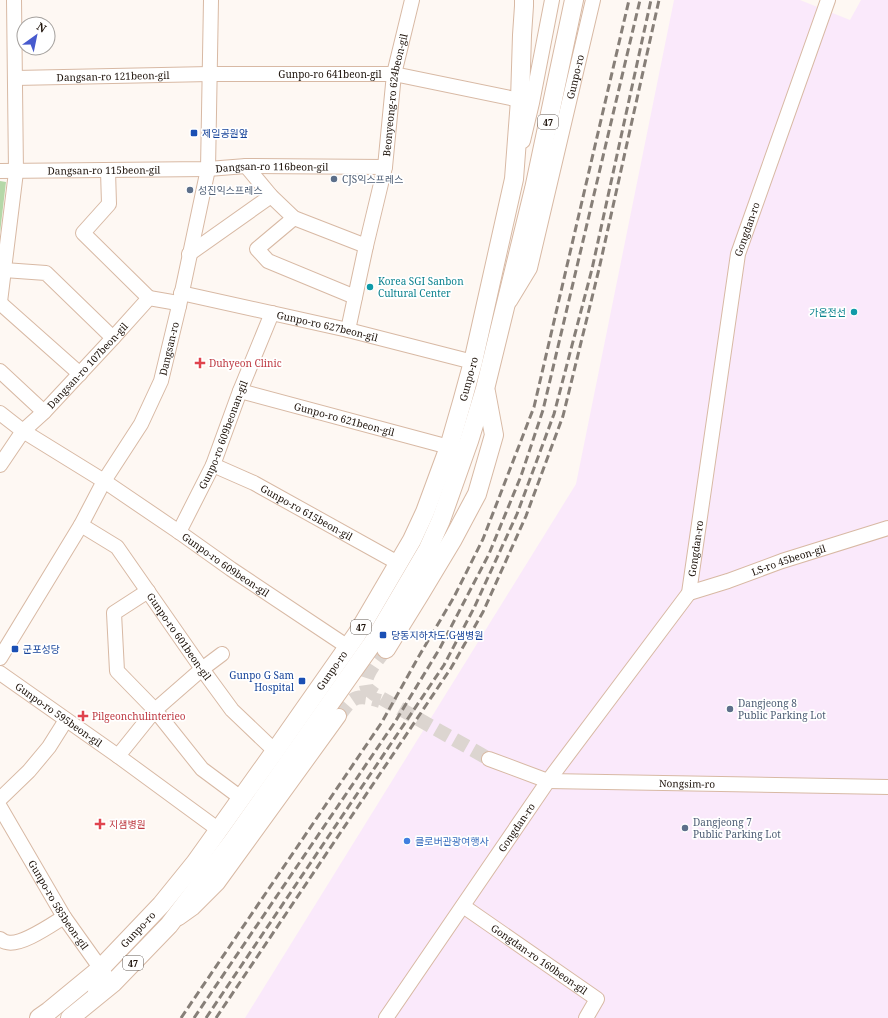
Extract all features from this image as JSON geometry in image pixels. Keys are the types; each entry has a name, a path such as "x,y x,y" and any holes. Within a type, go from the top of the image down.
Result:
{"main road":[{"name":"Gunpo-ro","path":"39,1018 100,969 161,905 195,864 348,648 412,540 425,512 449,447 462,402 473,362 514,179 520,100 524,0"},
{"name":"Gunpo-ro","path":"70,1018 124,972 169,925 233,841 372,644 428,549 441,520 469,441 485,389 534,189 574,0"},
{"path":"386,649 453,540 477,494 494,435 485,389"}],"street":[{"path":"14,0 16,172 0,302 80,374"},
{"name":"Dangsan-ro","path":"0,658 81,525 104,481 142,424 161,381 208,169 211,0"},
{"name":"Beonyeong-ro 624beon-gil","path":"348,330 354,297 385,167 394,74 412,0"},
{"name":"Gunpo-ro","path":"514,179 532,103 552,0"},
{"name":"Gunpo-ro","path":"504,312 530,268 593,0"},
{"name":"Gongdan-ro","path":"386,1018 548,781 689,593 738,254 828,0"},
{"name":"Dangsan-ro 121beon-gil","path":"15,78 210,74"},
{"name":"Gunpo-ro 641beon-gil","path":"210,74 394,74 520,100"},
{"path":"246,166 271,196 294,218 366,246"},
{"name":"Dangsan-ro 116beon-gil","path":"208,169 246,166 385,167"},
{"name":"Dangsan-ro 115beon-gil","path":"0,171 208,169"},
{"path":"108,171 109,204 83,233 149,298 172,302 180,299"},
{"path":"189,254 271,196"},
{"path":"294,218 257,249 268,261 354,297"},
{"path":"4,270 46,273 113,338"},
{"name":"Dangsan-ro 107beon-gil","path":"0,465 23,430 44,412 149,298"},
{"name":"Gunpo-ro 627beon-gil","path":"180,299 272,313 348,330 473,362"},
{"name":"Gunpo-ro 609beonan-gil","path":"179,532 213,465 240,391 272,313"},
{"path":"0,371 44,412"},
{"name":"Gunpo-ro 621beon-gil","path":"240,391 449,447"},
{"name":"Gunpo-ro 609beon-gil","path":"0,413 23,430 104,481 348,648"},
{"name":"Gunpo-ro 615beon-gil","path":"213,465 254,483 398,563"},
{"name":"Gunpo-ro 601beon-gil","path":"81,525 117,547 232,710 276,751"},
{"name":"LS-ro 45beon-gil","path":"689,593 728,581 782,561 888,528"},
{"path":"148,590 114,613 117,671 155,710 202,769 241,798"},
{"path":"118,756 155,710 202,668 222,654"},
{"name":"Gunpo-ro 595beon-gil","path":"0,674 118,756 219,830"},
{"path":"169,925 192,908 218,883 339,716"},
{"path":"0,799 29,771 50,747 66,720"},
{"name":"Nongsim-ro","path":"489,759 548,781 888,787"},
{"name":"Gunpo-ro 585beon-gil","path":"0,807 64,917 107,978 95,991 93,999"},
{"name":"Gongdan-ro 160beon-gil","path":"463,906 597,999 586,1018"},
{"path":"0,939 6,942 14,942 28,938 64,917"}],"shaded area":[{"path":"674,0 800,0 850,20 861,0 888,0 888,1018 245,1018 576,484"}],"green space":[{"path":"0,181 6,182 0,233"}],"tunnel":[{"path":"386,649 369,673 366,684 368,689 374,694 489,759"},
{"path":"339,716 348,704 356,698 360,697 380,701"}],"railway":[{"path":"181,1018 382,722 454,597 483,539 534,407 629,0"},
{"path":"194,1018 395,722 440,648 489,554 521,476 543,410 640,0"},
{"path":"206,1018 444,665 474,608 517,514 554,414 592,269 651,0"},
{"path":"216,1018 451,668 483,612 526,516 563,416 599,269 659,0"}],"place":[{"name":"제일공원앞","path":"194,133"},
{"name":"CJS익스프레스","path":"334,179"},
{"name":"성진익스프레스","path":"190,190"},
{"name":"Korea SGI Sanbon Cultural Center","path":"370,287"},
{"name":"가온전선","path":"854,312"},
{"name":"Duhyeon Clinic","path":"200,363"},
{"name":"당동지하차도.G샘병원","path":"383,635"},
{"name":"군포성당","path":"15,649"},
{"name":"Gunpo G Sam Hospital","path":"302,681"},
{"name":"Dangjeong 8 Public Parking Lot","path":"730,709"},
{"name":"Pilgeonchulinterieo","path":"83,716"},
{"name":"지샘병원","path":"100,824"},
{"name":"Dangjeong 7 Public Parking Lot","path":"685,828"},
{"name":"클로버관광여행사","path":"407,841"}]}
